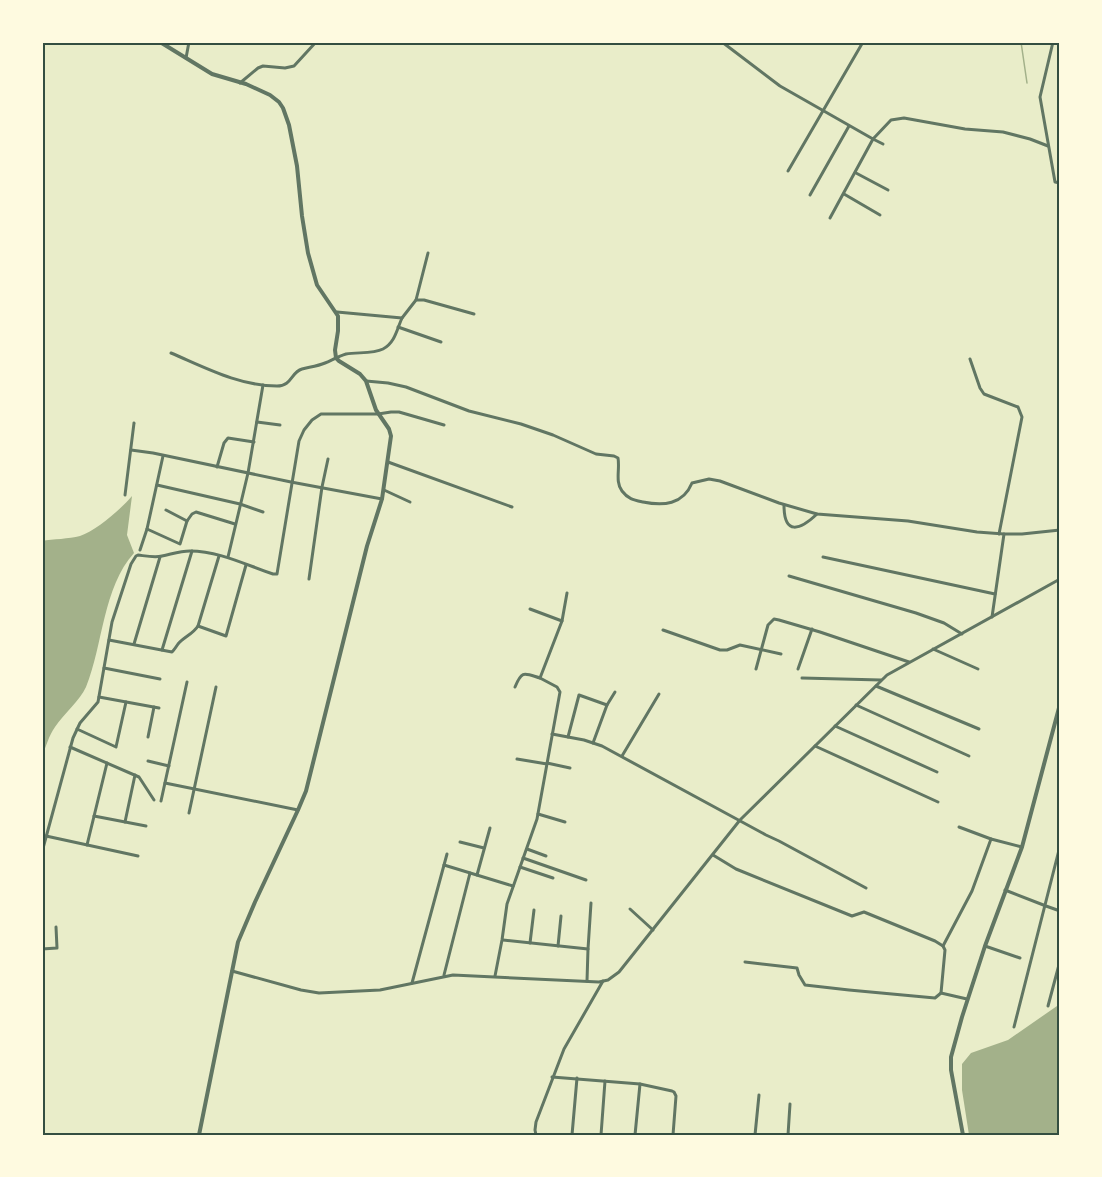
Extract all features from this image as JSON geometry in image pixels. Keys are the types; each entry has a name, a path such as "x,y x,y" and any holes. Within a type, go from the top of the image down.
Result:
{"street":[{"path":"160,42 212,74 270,95 283,108 297,166 308,253 317,285 337,312 339,325 336,358 360,374 366,381 378,414 391,433 382,499 306,790 238,942 199,1135"},
{"path":"186,58 189,42"},
{"path":"240,83 251,72 263,66 285,68 294,66 316,42"},
{"path":"722,42 780,86 883,144"},
{"path":"788,171 863,42"},
{"path":"1053,42 1040,97 1055,182 1060,183"},
{"path":"830,218 873,140 891,120 904,118 965,129 1003,132 1048,146"},
{"path":"810,195 849,126"},
{"path":"856,173 888,190"},
{"path":"844,194 880,215"},
{"path":"171,353 214,372 248,383 283,385 289,382 299,369 323,364 354,353 382,350 390,345 402,318 416,300 428,253"},
{"path":"416,300 424,300 474,314"},
{"path":"337,312 402,318"},
{"path":"398,327 441,342"},
{"path":"970,359 984,394 1018,407 1022,417 999,534"},
{"path":"366,381 406,387 470,411 553,435 596,454 614,456 618,459 620,489 630,499 665,505 683,496 692,483 709,479 817,514 908,521 999,534 1060,530"},
{"path":"228,557 248,473 263,385"},
{"path":"42,852 70,747 77,729 95,706 99,697 113,616 135,556 160,557 176,552 192,551 228,557 277,574 299,441 312,420 321,414 399,412 444,424"},
{"path":"125,495 134,423"},
{"path":"257,423 280,425"},
{"path":"217,466 224,443 228,438 254,442"},
{"path":"131,450 382,499"},
{"path":"140,550 147,529 163,456"},
{"path":"309,579 328,459"},
{"path":"388,462 512,507"},
{"path":"156,485 240,504 263,512"},
{"path":"384,490 410,501"},
{"path":"784,505 785,520 791,527 797,528 817,514"},
{"path":"166,510 187,521"},
{"path":"147,529 180,544 187,521 196,512 235,524"},
{"path":"992,617 1005,534"},
{"path":"162,651 192,551"},
{"path":"109,640 174,652 179,643 193,633 198,626 219,556"},
{"path":"133,645 160,557"},
{"path":"823,557 994,594"},
{"path":"198,626 226,636 246,565"},
{"path":"789,576 926,616 962,634"},
{"path":"232,971 319,993 380,990 444,975 608,980 619,972 741,820 887,675 1060,579"},
{"path":"540,678 562,621 567,593"},
{"path":"530,609 562,621"},
{"path":"756,669 768,625 774,619 812,629 910,662"},
{"path":"798,669 812,629"},
{"path":"663,630 720,651 740,645 781,654"},
{"path":"933,649 978,669"},
{"path":"104,668 160,679"},
{"path":"495,976 506,909 538,814 560,692 557,687 526,673 519,677 515,687"},
{"path":"802,678 882,680"},
{"path":"161,801 187,681"},
{"path":"876,686 979,729"},
{"path":"189,813 216,687"},
{"path":"593,742 607,705 615,692"},
{"path":"622,756 659,694"},
{"path":"568,737 579,695 607,705"},
{"path":"99,697 159,708"},
{"path":"77,729 116,747 126,702"},
{"path":"963,1135 952,1081 951,1062 955,1040 985,946 1022,847 1060,704"},
{"path":"856,705 969,756"},
{"path":"148,737 154,707"},
{"path":"835,726 938,772"},
{"path":"552,734 593,742 622,756 866,888"},
{"path":"815,746 938,802"},
{"path":"70,747 139,777 154,800"},
{"path":"517,759 570,768"},
{"path":"148,761 169,766"},
{"path":"87,845 106,763"},
{"path":"125,822 135,775"},
{"path":"165,783 298,810"},
{"path":"538,814 565,822"},
{"path":"94,816 146,826"},
{"path":"959,827 1022,847"},
{"path":"477,875 490,828"},
{"path":"46,836 138,856"},
{"path":"943,946 972,891 991,839"},
{"path":"460,842 484,849"},
{"path":"1014,1028 1060,846"},
{"path":"527,849 546,856"},
{"path":"412,983 447,855"},
{"path":"713,855 736,869 852,916 864,912 935,941 945,950 941,993 935,998 805,985 797,968 745,962"},
{"path":"523,858 585,880"},
{"path":"444,865 513,886"},
{"path":"520,867 553,878"},
{"path":"444,975 470,873"},
{"path":"1005,890 1060,910"},
{"path":"587,981 591,903"},
{"path":"630,909 653,930"},
{"path":"530,943 534,910"},
{"path":"558,946 561,916"},
{"path":"42,949 57,948 56,927"},
{"path":"502,940 588,949"},
{"path":"985,946 1020,958"},
{"path":"1048,1006 1060,961"},
{"path":"536,1135 536,1122 564,1049 603,981"},
{"path":"941,993 967,999"},
{"path":"552,1077 640,1084 674,1092 676,1104 673,1135"},
{"path":"572,1135 577,1078"},
{"path":"601,1135 605,1081"},
{"path":"635,1135 640,1084"},
{"path":"755,1135 759,1095"},
{"path":"788,1135 790,1104"}],"shaded area":[{"path":"132,496 127,535 134,553 116,582 86,687 53,730 42,756 42,541 76,537 87,533 108,519"},
{"path":"1060,1005 1060,1135 969,1135 962,1090 962,1064 971,1053 1008,1040"}],"waterway":[{"path":"1021,42 1027,83"}]}
